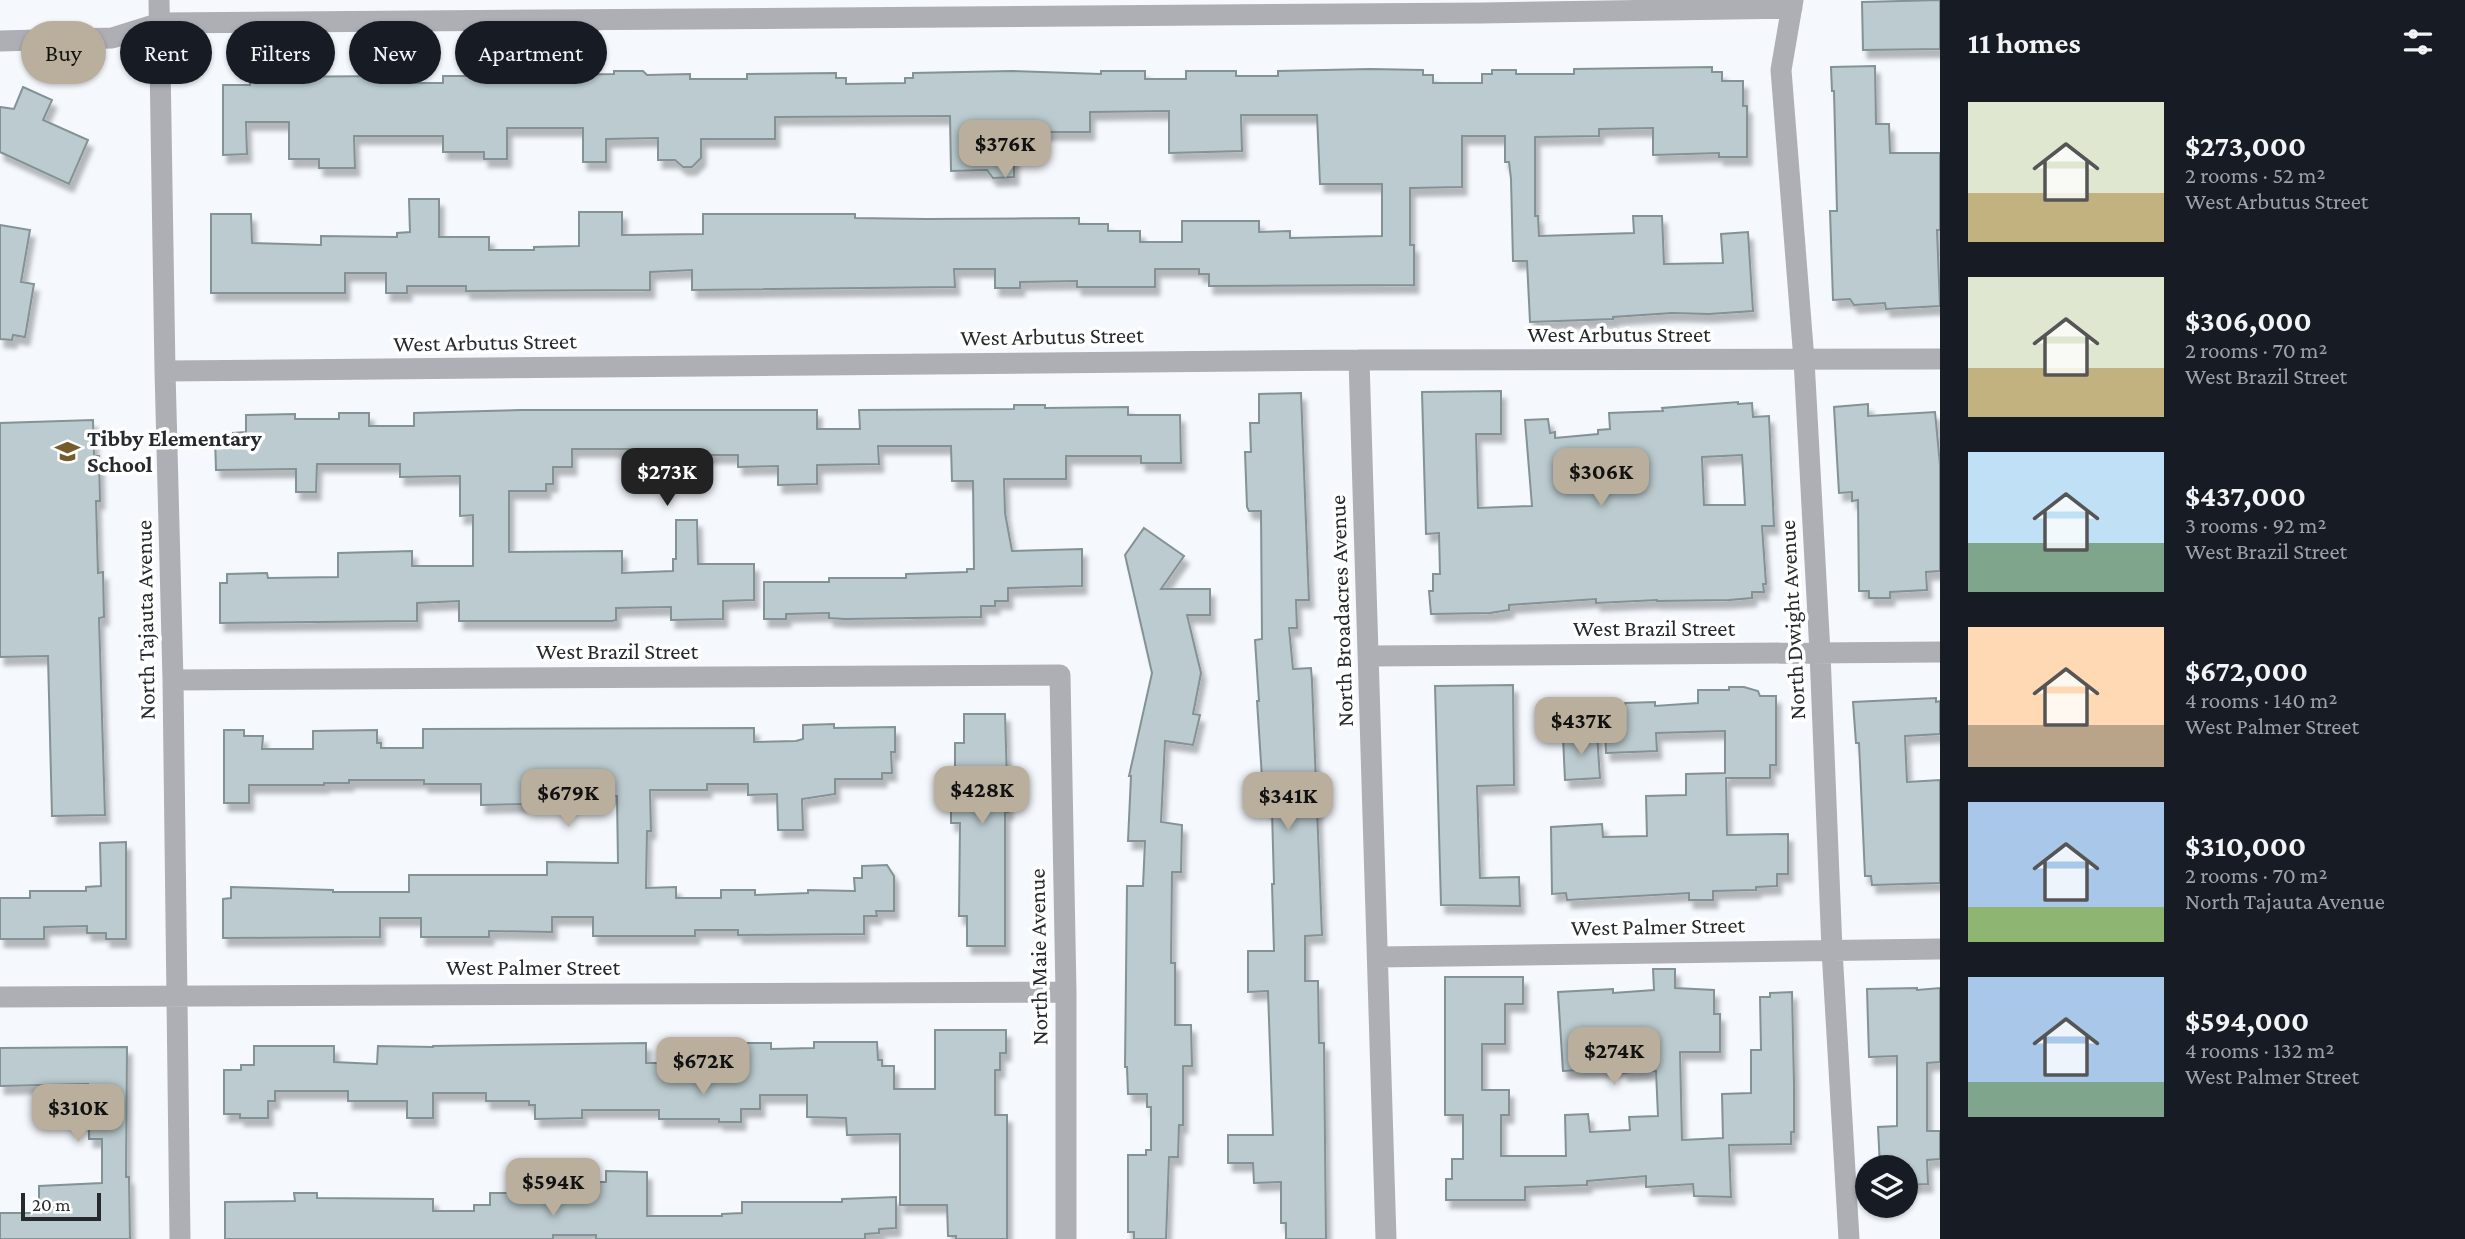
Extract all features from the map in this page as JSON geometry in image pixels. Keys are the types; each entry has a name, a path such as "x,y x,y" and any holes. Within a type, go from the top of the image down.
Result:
{"street":[{"name":"North Tajauta Avenue","path":"159,0 160,21"},
{"path":"212,21 532,10 1793,4"},
{"name":"North Dwight Avenue","path":"1793,4 1782,70 1804,360 1832,950 1849,1239"},
{"path":"0,41 111,38 120,35"},
{"name":"North Tajauta Avenue","path":"161,84 173,680 180,1239"},
{"name":"West Arbutus Street","path":"165,371 1359,360 1940,359"},
{"name":"North Broadacres Avenue","path":"1359,360 1386,1239"},
{"name":"West Brazil Street","path":"1368,656 1940,652"},
{"name":"West Brazil Street","path":"173,680 1060,675"},
{"name":"North Maie Avenue","path":"1060,675 1066,992 1066,1239"},
{"name":"West Palmer Street","path":"1378,957 1940,949"},
{"name":"West Palmer Street","path":"0,997 178,994 1066,992"}],"building":[{"path":"1940,0 1940,49 1863,50 1862,2"},
{"path":"1875,66 1876,124 1889,124 1890,153 1940,153 1940,230 1937,230 1940,306 1886,309 1885,303 1854,305 1850,299 1833,300 1830,211 1837,211 1831,67"},
{"path":"1712,67 1712,72 1722,72 1722,81 1743,81 1743,106 1747,106 1747,157 1719,157 1719,153 1653,155 1653,128 1599,129 1599,136 1535,137 1535,216 1538,216 1539,236 1634,233 1633,216 1662,216 1664,264 1723,263 1721,234 1748,232 1753,311 1530,322 1527,261 1513,261 1511,179 1509,162 1505,162 1505,136 1462,136 1462,187 1410,188 1410,245 1414,245 1414,285 1209,286 1209,274 1199,274 1199,269 1155,269 1155,287 1077,287 1077,281 1020,282 1020,288 995,288 995,269 954,269 955,287 692,290 692,270 650,272 650,290 466,291 466,286 407,286 407,293 386,293 386,273 345,273 345,293 211,293 211,214 251,214 252,243 321,245 321,236 397,237 397,233 410,232 409,199 439,199 439,237 489,237 489,250 579,246 579,212 622,212 622,235 703,234 703,214 855,214 855,218 1079,218 1079,224 1108,224 1108,231 1140,231 1140,242 1182,242 1182,221 1259,221 1259,232 1290,231 1290,238 1382,236 1382,184 1320,184 1317,115 1241,115 1242,151 1169,153 1169,111 1090,112 1090,132 1014,132 1014,177 993,178 987,170 951,171 950,116 775,117 775,139 701,139 701,158 692,167 683,167 675,160 658,160 658,138 606,139 606,162 583,162 583,128 507,128 507,159 484,159 484,152 443,152 443,136 354,136 355,168 319,168 319,159 289,159 289,122 246,122 247,154 223,155 223,85 335,84 335,76 349,76 349,84 441,84 443,76 455,76 455,84 607,84 607,74 614,74 614,71 643,71 647,75 690,74 690,79 747,79 747,74 836,73 836,78 846,78 846,84 905,83 905,78 913,78 913,73 1012,71 1101,74 1101,71 1145,71 1145,79 1186,79 1186,71 1236,71 1236,76 1278,76 1278,71 1370,69 1423,70 1423,75 1433,75 1433,83 1482,83 1482,74 1492,74 1492,70 1516,70 1516,74 1574,74 1574,69"},
{"path":"23,87 52,100 43,120 88,140 69,184 0,152 0,107 14,109"},
{"path":"0,225 30,230 21,282 34,284 25,337 13,335 12,340 0,339"},
{"path":"1501,391 1501,434 1476,434 1478,508 1532,506 1525,420 1548,419 1550,433 1555,432 1555,438 1598,434 1598,430 1610,429 1609,413 1752,403 1753,417 1769,416 1774,526 1762,526 1766,584 1763,584 1764,592 1752,592 1752,598 1729,600 1596,603 1596,599 1509,605 1509,610 1490,613 1431,614 1429,591 1433,591 1433,574 1440,574 1439,533 1426,534 1422,392","holes":["1742,455 1745,505 1704,505 1702,457"]},
{"path":"1301,393 1309,600 1296,600 1297,628 1289,628 1293,669 1311,668 1312,681 1322,935 1305,936 1305,981 1318,981 1319,1043 1324,1043 1326,1239 1286,1239 1286,1223 1281,1223 1281,1182 1254,1183 1253,1163 1228,1163 1228,1135 1273,1135 1268,991 1248,992 1248,951 1274,951 1274,884 1272,811 1267,811 1266,793 1263,793 1257,701 1255,640 1262,639 1261,511 1249,511 1247,507 1245,452 1251,452 1250,423 1259,423 1259,394"},
{"path":"1868,404 1868,416 1935,412 1940,465 1940,571 1926,572 1927,590 1890,592 1890,598 1869,598 1869,591 1859,591 1858,500 1852,501 1852,492 1839,493 1834,407"},
{"path":"1014,405 1045,405 1045,408 1128,407 1128,415 1180,415 1181,463 1141,463 1141,456 1066,456 1066,479 1004,479 1005,513 1012,551 1082,549 1082,586 1008,588 1008,601 995,601 995,606 981,606 981,617 845,619 829,618 829,613 786,614 786,619 764,619 764,582 829,582 829,578 906,578 906,574 967,572 967,569 974,569 973,481 952,481 951,446 878,446 879,464 817,465 817,484 778,485 778,466 738,467 738,455 673,455 673,451 644,449 572,449 572,467 553,467 553,484 546,484 546,491 509,491 509,552 622,551 622,573 673,571 673,559 676,559 676,520 697,520 698,564 754,564 754,600 723,601 723,619 671,620 671,607 616,608 616,620 612,621 459,621 459,601 417,603 417,621 220,623 220,583 227,583 227,574 267,573 268,578 338,577 338,553 412,551 412,566 473,566 473,515 460,516 460,476 400,477 400,464 317,464 316,492 296,492 296,469 216,470 215,438 233,437 233,433 246,432 246,415 295,414 295,419 339,419 339,413 369,413 369,426 414,426 414,413 521,410 817,410 817,429 860,429 859,410 1014,409"},
{"path":"93,420 94,456 99,456 100,501 96,501 98,573 103,572 104,617 99,618 105,815 52,816 48,656 0,657 0,423"},
{"path":"1144,528 1184,556 1161,589 1210,589 1210,615 1187,615 1201,673 1193,714 1200,715 1193,745 1165,741 1161,822 1182,825 1181,872 1172,872 1171,963 1175,963 1175,1025 1191,1025 1192,1066 1183,1066 1183,1125 1179,1125 1178,1157 1169,1157 1166,1239 1134,1239 1134,1232 1128,1232 1128,1155 1146,1155 1146,1150 1151,1150 1151,1107 1147,1107 1147,1094 1128,1094 1125,1067 1127,886 1143,886 1145,841 1128,841 1129,776 1152,673 1125,555"},
{"path":"1513,685 1514,785 1477,786 1480,878 1519,877 1520,906 1441,905 1435,686"},
{"path":"1729,687 1758,691 1760,696 1776,696 1776,765 1770,765 1770,778 1726,778 1727,835 1788,834 1788,874 1777,874 1777,886 1756,887 1756,890 1713,891 1713,900 1689,900 1689,893 1567,900 1566,893 1552,894 1551,827 1602,824 1603,837 1647,836 1646,796 1686,795 1686,774 1725,773 1725,731 1656,733 1657,751 1606,753 1604,710 1625,708 1625,703 1655,702 1655,706 1698,703 1698,690 1729,690"},
{"path":"1936,698 1936,702 1940,701 1940,734 1905,736 1907,782 1940,780 1940,883 1872,885 1871,876 1865,876 1859,743 1856,743 1853,702"},
{"path":"964,714 1005,714 1008,812 1005,812 1005,946 967,946 967,916 959,916 960,823 951,823 951,774 955,774 955,743 964,743"},
{"path":"834,724 834,728 895,727 895,752 891,752 892,773 882,773 882,779 835,779 835,794 802,799 803,830 778,830 777,794 748,795 748,784 707,784 707,790 650,790 651,831 647,831 646,888 676,887 676,898 721,898 721,890 755,890 755,895 808,893 808,890 855,891 854,878 862,878 862,866 887,865 894,876 894,911 876,911 877,916 864,916 864,934 738,935 738,930 695,930 695,936 593,936 593,917 552,917 552,932 489,931 489,937 421,937 421,918 380,918 380,937 223,938 223,899 231,898 231,887 333,892 409,892 409,875 547,875 547,862 618,863 617,796 596,796 596,784 523,784 524,804 481,805 481,784 424,784 424,780 349,780 349,783 324,785 249,785 249,803 224,803 224,730 244,730 244,736 263,736 262,749 313,749 313,731 377,730 377,743 381,743 381,748 423,748 423,729 754,728 754,742 796,741 803,739 803,725"},
{"path":"1597,734 1600,778 1565,780 1563,737"},
{"path":"126,842 126,939 106,939 106,933 87,933 87,926 44,927 44,939 0,939 0,898 30,898 30,891 86,891 86,887 101,886 100,843"},
{"path":"1653,969 1675,969 1675,988 1714,990 1714,1014 1720,1014 1720,1052 1680,1052 1682,1140 1723,1138 1722,1094 1751,1093 1751,1050 1761,1050 1760,997 1770,997 1770,993 1792,992 1794,1132 1791,1132 1791,1144 1729,1145 1731,1197 1694,1196 1693,1184 1646,1187 1646,1176 1587,1181 1587,1185 1525,1187 1525,1200 1446,1200 1446,1179 1452,1179 1452,1159 1463,1159 1463,1115 1445,1115 1445,977 1523,977 1523,1004 1505,1004 1505,1044 1482,1044 1482,1090 1509,1090 1509,1115 1501,1115 1501,1156 1566,1156 1565,1115 1588,1114 1590,1132 1630,1130 1629,1117 1658,1116 1656,1071 1623,1073 1623,1068 1563,1071 1558,992 1613,989 1613,993 1654,990"},
{"path":"1940,988 1940,1062 1927,1063 1927,1131 1940,1131 1940,1159 1927,1160 1928,1184 1918,1184 1918,1155 1879,1155 1878,1127 1897,1126 1897,1056 1869,1057 1867,989"},
{"path":"935,1030 1006,1030 1006,1053 1000,1053 1000,1070 995,1070 995,1115 1007,1115 1007,1239 956,1239 956,1236 948,1236 947,1205 900,1205 900,1134 847,1135 846,1118 807,1117 807,1095 760,1095 760,1109 741,1109 741,1122 719,1122 719,1119 659,1119 659,1110 582,1110 582,1118 535,1119 535,1105 529,1105 529,1101 486,1101 486,1093 433,1093 433,1118 407,1118 407,1101 348,1101 348,1091 275,1091 275,1101 268,1101 268,1118 240,1118 240,1114 224,1114 224,1070 241,1070 241,1065 254,1065 254,1046 334,1046 334,1062 377,1064 378,1046 646,1043 646,1063 690,1063 690,1043 771,1043 771,1049 814,1048 814,1042 877,1042 878,1060 882,1060 882,1066 894,1066 894,1089 935,1089"},
{"path":"127,1047 126,1177 129,1177 130,1239 0,1239 0,1213 33,1213 33,1209 39,1209 39,1186 102,1183 102,1139 89,1139 88,1084 0,1086 0,1048"},
{"path":"606,1171 647,1172 647,1216 722,1216 742,1213 742,1202 842,1202 842,1199 896,1197 896,1228 879,1229 879,1233 865,1234 865,1239 596,1239 596,1235 553,1235 553,1239 225,1239 225,1202 295,1201 294,1193 317,1193 317,1198 433,1199 433,1211 474,1211 474,1205 490,1205 490,1193 521,1193 521,1200 568,1199 567,1182 606,1182"}],"place":[{"name":"Tibby Elementary School","path":"67,451"}]}
